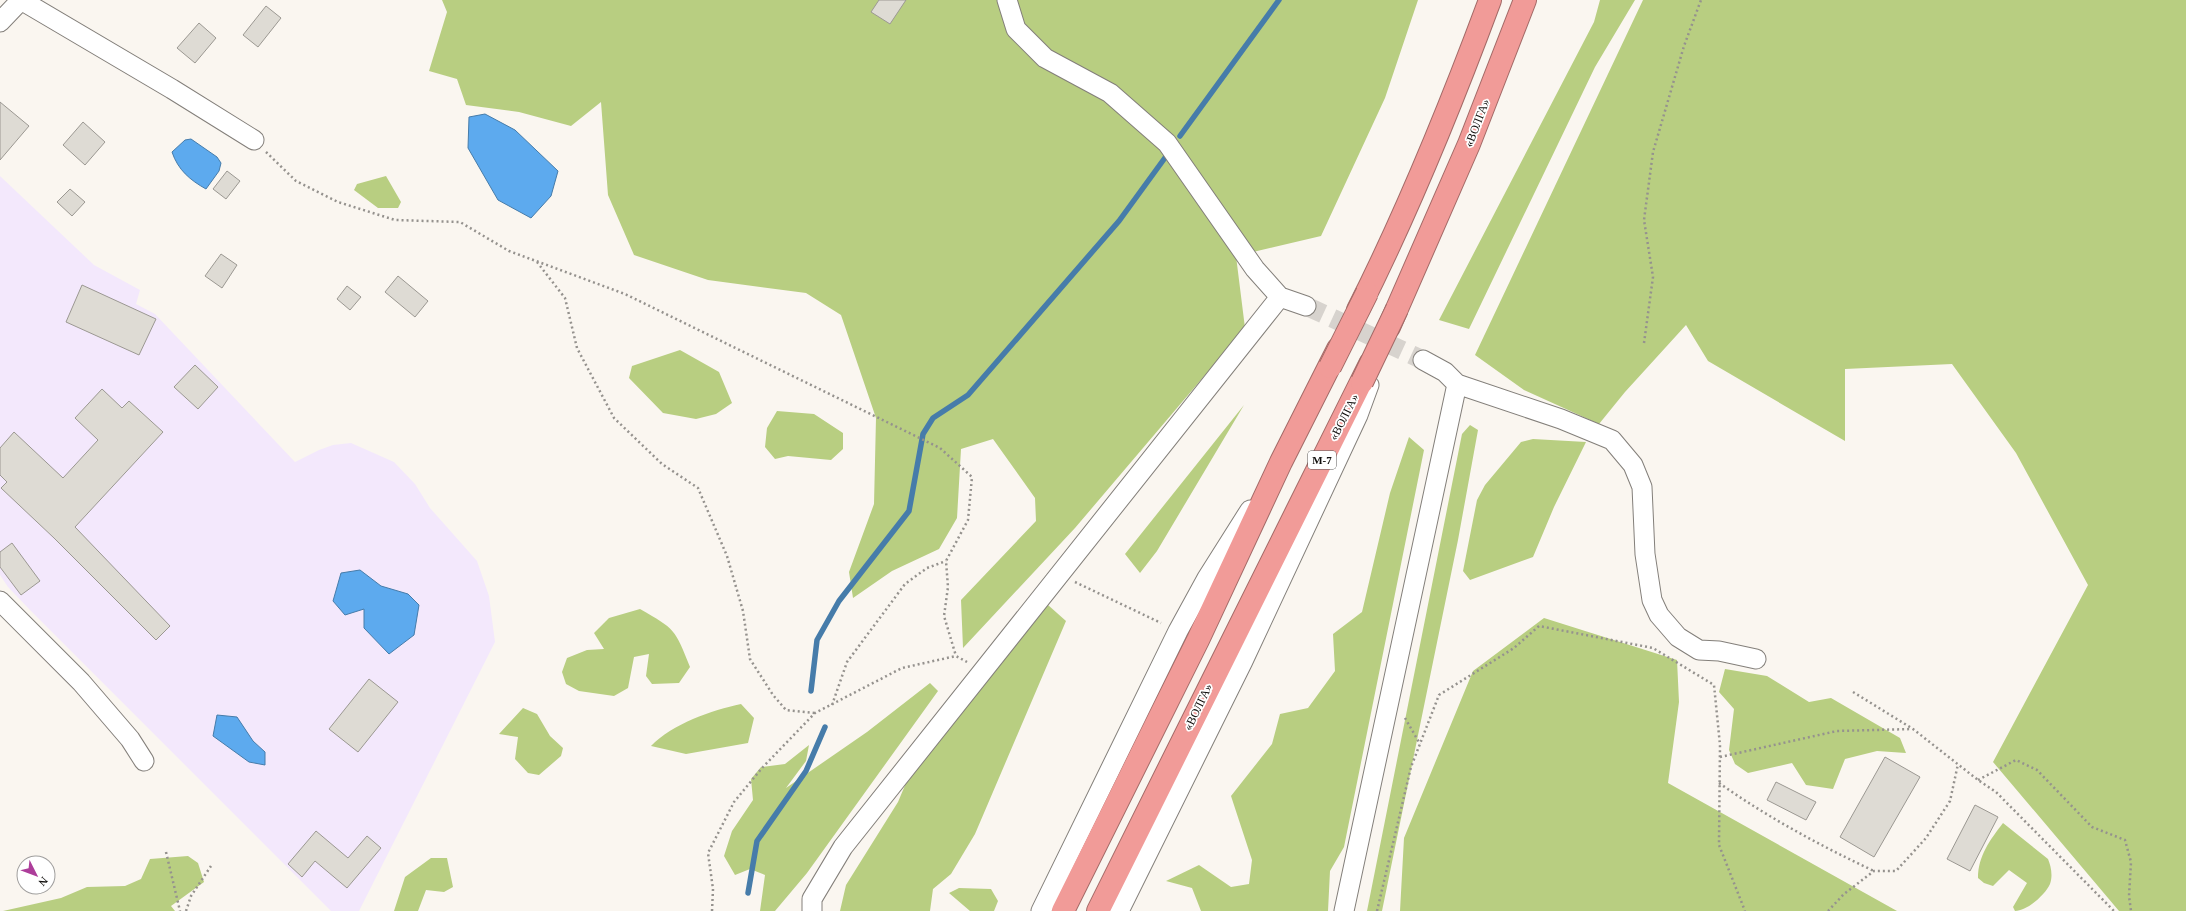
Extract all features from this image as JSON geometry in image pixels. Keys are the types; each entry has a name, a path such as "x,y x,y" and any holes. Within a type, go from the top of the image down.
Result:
{"highway":[{"path":"1063,911 1198,640 1281,462 1382,264 1448,112 1490,0"},
{"name":"«ВОЛГА»","path":"1098,911 1393,318 1469,144 1525,0"}],"street":[{"path":"0,22 21,0 172,89 254,140"},
{"path":"1007,0 1016,29 1045,58 1110,93 1167,144 1255,269 1280,297 1306,306"},
{"path":"812,911 812,899 843,847 1280,297"},
{"path":"1119,911 1243,661 1358,414 1393,318"},
{"path":"1422,360 1445,372 1457,384 1561,419 1612,440 1633,465 1642,487 1645,554 1652,600 1659,615 1678,637 1698,650 1719,651 1756,659"},
{"path":"1344,911 1457,384"},
{"path":"1041,911 1178,631 1207,578 1281,462"},
{"path":"0,601 81,682 130,739 144,761"}],"path":[{"path":"1644,343 1653,277 1644,220 1654,152 1684,46 1701,0"},
{"path":"254,140 296,181 338,202 395,220 460,222 509,252 625,294 940,448 972,477 968,520 946,561 948,587 944,616 956,656"},
{"path":"537,262 564,298 577,348 614,418 662,464 698,488 727,556 743,611 750,659 773,695 786,710 815,713"},
{"path":"832,706 847,662 905,584 927,568 946,561"},
{"path":"1060,575 1166,625"},
{"path":"1377,911 1411,767 1439,695 1514,648 1539,626 1653,648 1714,685 1720,757 1719,845 1745,911"},
{"path":"712,911 713,889 708,853 734,802 762,768 815,713 832,706 902,668 956,656 984,671"},
{"path":"1852,692 1913,729 1978,780 1996,792 2114,911"},
{"path":"1720,757 1837,731 1913,729"},
{"path":"1978,780 2016,760 2036,770 2092,827 2125,840 2131,862 2129,896 2131,911"},
{"path":"1719,783 1754,808 1800,835 1874,871 1896,871 1926,838 1950,801 1958,764"},
{"path":"166,852 180,911"},
{"path":"186,911 191,896 211,866"},
{"path":"1828,911 1844,894 1874,871"}],"shaded area":[{"path":"0,176 94,265 140,290 136,304 155,314 295,462 333,445 351,443 394,462 415,484 430,508 477,561 489,596 495,642 359,911 331,911 30,610 8,587 0,575"}],"green space":[{"path":"442,0 1418,0 1385,98 1321,236 1236,256 1245,328 1075,528 963,648 961,600 1036,521 1035,498 993,439 961,449 957,518 939,549 892,571 853,598 849,572 874,504 876,418 841,315 806,293 708,280 634,255 608,195 601,102 571,126 519,112 466,105 457,79 429,71 447,12"},
{"path":"1600,0 1635,0 1595,67 1469,329 1439,320 1594,22"},
{"path":"1643,0 2186,0 2186,911 2119,911 1993,762 2088,585 2016,453 1952,364 1845,369 1845,441 1708,361 1686,325 1625,392 1599,424 1524,390 1475,355"},
{"path":"386,176 401,202 398,208 378,208 354,190 357,184"},
{"path":"680,350 719,372 732,403 716,414 696,419 663,413 629,378 632,366"},
{"path":"1244,405 1157,551 1140,573 1125,554"},
{"path":"777,411 814,414 843,433 843,449 831,460 788,456 775,459 765,447 767,428"},
{"path":"1470,425 1478,430 1458,540 1382,911 1367,911 1462,434"},
{"path":"1409,437 1424,450 1344,847 1330,871 1328,911 1201,911 1192,888 1166,881 1199,865 1231,887 1249,884 1252,860 1231,796 1272,744 1280,714 1308,708 1335,671 1333,634 1362,612 1390,493"},
{"path":"1533,439 1586,442 1554,507 1533,557 1470,580 1463,571 1477,500 1485,485 1521,442"},
{"path":"1048,605 1066,621 975,834 951,874 933,889 930,911 840,911 846,885 898,802 906,783"},
{"path":"640,609 667,626 677,637 690,667 679,683 652,684 646,676 649,654 634,657 628,688 614,696 579,691 566,684 562,672 567,658 587,650 604,649 594,633 609,618"},
{"path":"1544,618 1677,660 1679,702 1668,783 1897,911 1400,911 1404,838 1473,671"},
{"path":"1725,669 1767,676 1809,702 1831,698 1900,738 1906,753 1877,751 1845,759 1833,789 1806,785 1792,763 1748,773 1735,764 1729,750 1734,709 1719,692"},
{"path":"930,683 938,691 807,873 775,911 760,911 765,875 750,869 735,875 724,856 732,831 753,800 751,779 761,767 785,764 809,745 806,761 786,788 867,732"},
{"path":"741,704 754,718 748,743 686,754 651,746 670,731 693,719"},
{"path":"523,708 537,714 550,736 563,748 561,756 539,775 528,773 515,759 518,737 499,734"},
{"path":"2003,823 2048,859 2051,868 2051,881 2044,893 2035,902 2025,908 2015,911 2013,907 2027,883 2009,870 1993,886 1984,883 1978,878 1982,855 1989,842"},
{"path":"188,856 198,863 204,882 171,906 175,911 3,911 61,898 87,887 125,886 141,879 150,859"},
{"path":"431,858 447,858 453,887 444,892 426,890 418,911 394,911 405,877"},
{"path":"959,888 991,889 998,901 994,911 970,911 949,893"}],"water":[{"path":"485,114 515,130 558,171 551,196 531,218 498,200 468,148 469,117"},
{"path":"191,139 217,157 221,163 219,171 206,189 185,174 172,152 185,140"},
{"path":"360,570 381,586 408,594 419,605 414,635 389,654 364,628 364,609 345,615 333,601 341,573"},
{"path":"217,715 237,717 253,741 265,752 265,765 249,762 213,736"}],"building":[{"path":"879,0 906,0 890,24 871,12"},
{"path":"266,6 281,18 258,47 243,35"},
{"path":"199,23 216,38 195,63 177,48"},
{"path":"0,102 29,126 0,160"},
{"path":"83,122 105,142 85,165 63,145"},
{"path":"227,171 240,181 226,199 213,189"},
{"path":"70,189 85,202 72,216 57,202"},
{"path":"221,254 237,265 222,288 205,276"},
{"path":"398,276 428,301 415,317 385,292"},
{"path":"82,285 156,319 139,355 66,322"},
{"path":"347,286 361,297 350,310 337,299"},
{"path":"195,365 218,387 198,409 174,387"},
{"path":"102,389 122,408 129,401 163,432 75,527 170,626 156,640 54,538 1,488 7,482 0,475 0,448 14,432 63,478 98,440 75,418"},
{"path":"12,543 40,581 21,595 0,567 0,552"},
{"path":"369,679 398,702 358,752 329,729"},
{"path":"1885,757 1920,777 1874,857 1840,837"},
{"path":"1776,782 1816,802 1806,820 1767,800"},
{"path":"1975,805 1998,817 1970,871 1947,859"},
{"path":"316,831 348,858 367,836 381,848 347,888 315,861 302,877 288,864"}],"waterway":[{"path":"1180,136 1279,0"},
{"path":"811,691 817,640 839,601 909,511 923,434 933,418 968,395 1119,221 1167,155"},
{"path":"748,893 757,841 806,771 825,727"}],"tunnel":[{"path":"1306,306 1423,360"}]}
